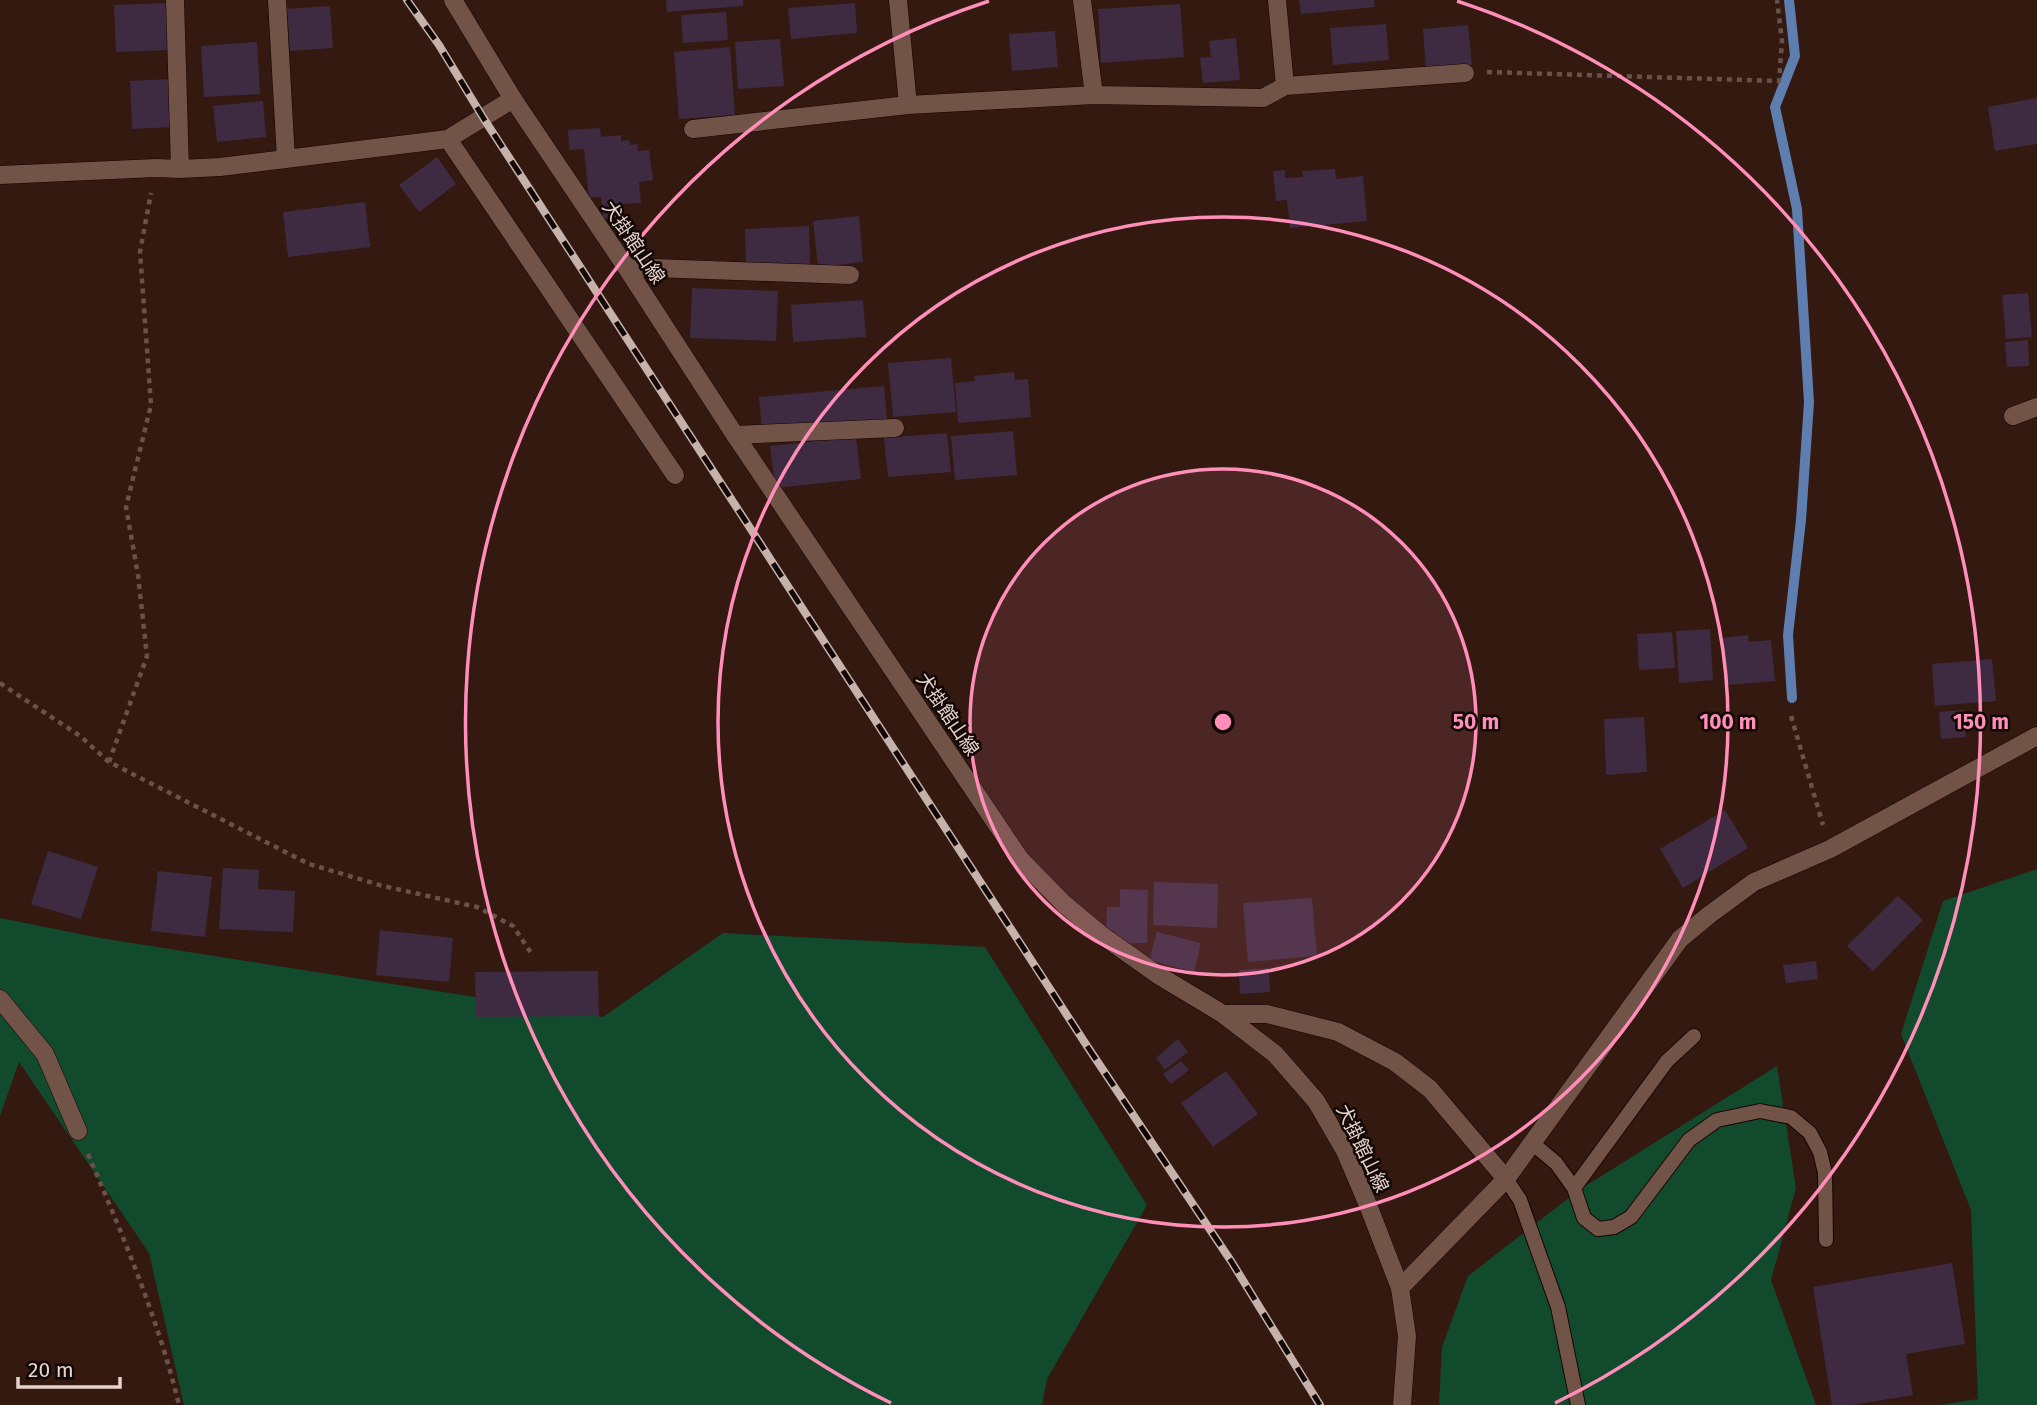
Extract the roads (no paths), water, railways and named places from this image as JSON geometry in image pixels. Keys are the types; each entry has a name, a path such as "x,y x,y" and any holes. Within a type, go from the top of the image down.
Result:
{"street":[{"path":"175,0 180,169"},
{"path":"278,0 286,159"},
{"name":"犬掛館山線","path":"453,0 513,99 1020,859 1064,904 1100,934 1158,975 1223,1014 1275,1054 1316,1101 1345,1151 1400,1288 1406,1336 1402,1405"},
{"path":"898,0 908,105"},
{"path":"1082,0 1094,95"},
{"path":"1277,0 1285,86"},
{"path":"693,129 908,105 1094,95 1263,99 1285,86 1465,73"},
{"path":"0,175 220,167 448,139 513,99"},
{"path":"448,139 675,475"},
{"path":"626,267 850,275"},
{"path":"2014,416 2037,407"},
{"path":"735,435 895,428"},
{"path":"1400,1288 1506,1179 1680,939 1754,882 1830,849 2037,736"},
{"path":"0,999 45,1054 78,1131"},
{"path":"1223,1014 1267,1014 1338,1032 1395,1062 1430,1089 1506,1179"}],"lane":[{"path":"1574,1188 1667,1061 1694,1037"},
{"path":"1532,1143 1556,1163 1574,1188 1584,1218 1598,1229 1614,1227 1631,1217 1689,1140 1717,1121 1760,1111 1791,1117 1810,1133 1820,1152 1825,1174 1826,1240"},
{"path":"1506,1179 1520,1200 1559,1307 1578,1405"}],"waterway":[{"path":"1789,0 1795,56 1775,107 1797,209 1809,402 1801,520 1788,635 1792,698"}],"railway":[{"path":"407,0 439,45 484,119 1089,1049 1231,1261 1320,1405"}]}
